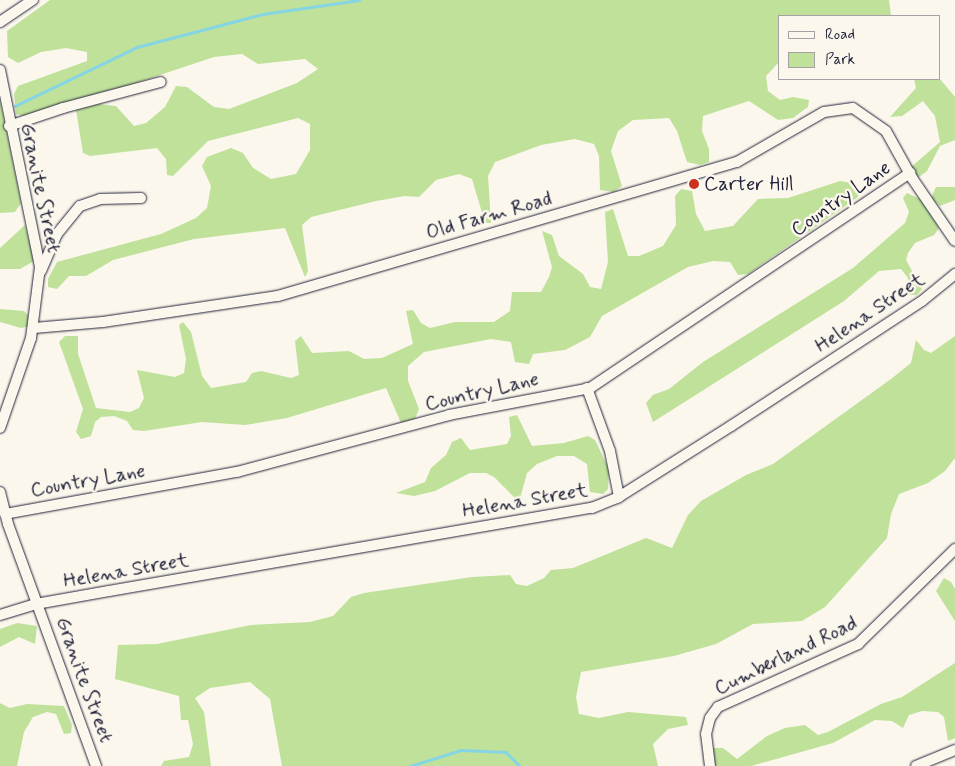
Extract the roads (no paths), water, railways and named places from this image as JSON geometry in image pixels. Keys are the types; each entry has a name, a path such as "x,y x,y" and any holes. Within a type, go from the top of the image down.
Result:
{"street":[{"path":"0,22 33,0"},
{"name":"Granite Street","path":"0,70 9,126 35,238 40,274 34,328 0,428"},
{"path":"9,126 63,108 161,82"},
{"name":"Old Farm Road","path":"34,328 103,322 278,296 737,162 824,112 840,109 853,108 875,120 886,131 910,173"},
{"path":"910,173 955,241"},
{"name":"Country Lane","path":"5,514 237,472 449,415 587,388 910,173"},
{"path":"40,274 57,234 80,206 100,199 141,198"},
{"name":"Helena Street","path":"0,615 38,604 592,508 619,497 920,302 955,274"},
{"path":"587,388 610,451 619,497"},
{"name":"Granite Street","path":"0,492 5,514 96,766"},
{"name":"Cumberland Road","path":"710,766 706,734 710,718 718,707 858,644 955,549"},
{"path":"916,766 955,750"}],"waterway":[{"path":"15,106 137,47 263,14 359,0"},
{"path":"410,766 461,750 506,752 520,766"}],"place":[{"name":"Carter Hill","path":"694,184"}]}
